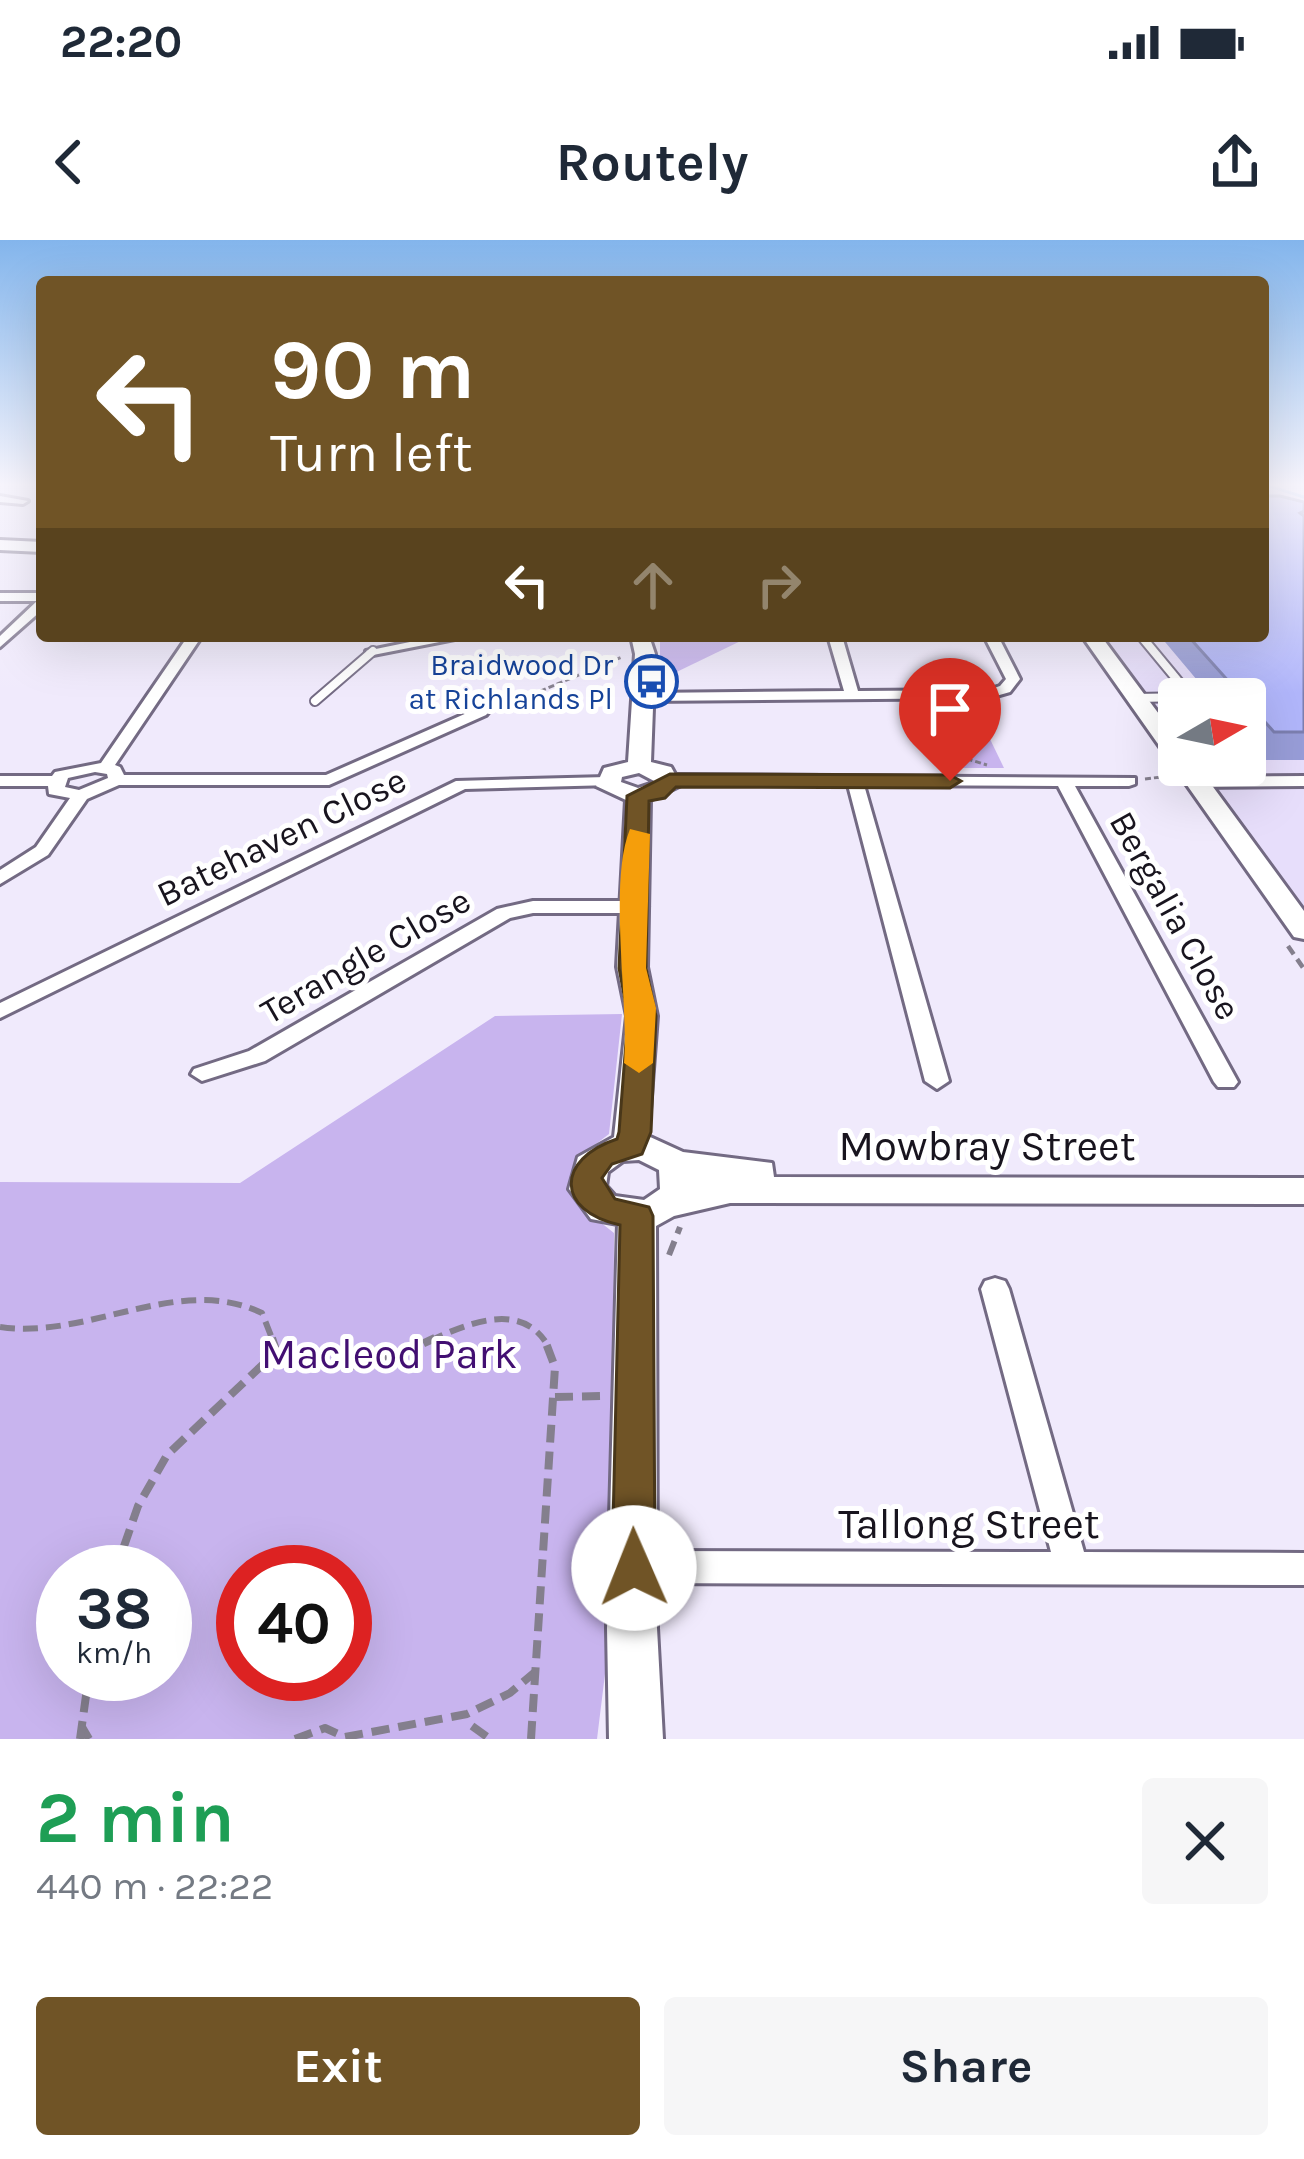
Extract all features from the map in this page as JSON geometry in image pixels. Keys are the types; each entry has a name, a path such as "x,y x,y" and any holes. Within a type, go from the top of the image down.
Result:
{"street":[{"path":"0,596 36,599"},
{"path":"0,643 36,606"},
{"path":"0,878 42,851 81,795 111,773 148,700 191,642"},
{"path":"374,651 427,642"},
{"path":"837,642 853,697"},
{"path":"643,697 984,695 1011,685 1012,674 994,642"},
{"path":"1095,642 1158,732"},
{"path":"630,1147 642,1016 632,968 638,908 643,645"},
{"path":"83,768 111,773 329,779 496,698"},
{"path":"0,781 55,781 83,768 136,707 148,700"},
{"path":"1266,778 1304,781"},
{"path":"639,781 658,793 670,780 1129,782"},
{"path":"55,781 61,794 81,795"},
{"path":"607,782 620,794 639,781"},
{"name":"Batehaven Close","path":"0,1011 462,784 607,782"},
{"path":"854,782 937,1081"},
{"name":"Bergalia Close","path":"1064,782 1226,1082"},
{"path":"1195,786 1304,931"},
{"name":"Terangle Close","path":"202,1074 256,1056 504,913 533,907 638,908"},
{"path":"636,1739 634,1568 665,1213 682,1184 676,1164 656,1150 614,1149 591,1166 586,1189 604,1209 665,1213"},
{"name":"Mowbray Street","path":"676,1164 751,1172 1304,1171"},
{"name":"Mowbray Street","path":"665,1213 730,1190 1304,1191"},
{"path":"995,1289 1072,1568"},
{"name":"Tallong Street","path":"634,1568 1304,1569"}],"lane":[{"path":"1146,642 1176,678"},
{"path":"315,701 374,651"},
{"path":"1135,698 1158,698"}],"path":[{"path":"496,698 511,707 643,645"},
{"path":"937,697 972,733 969,745 946,769 950,781"},
{"path":"1129,782 1158,776"},
{"path":"665,1213 677,1231 668,1264"},
{"path":"0,1327 23,1332 79,1329 177,1301 233,1297 262,1313 276,1352 302,1364 356,1369 482,1321 512,1318 539,1328 548,1338 555,1397 530,1739"},
{"path":"124,1545 138,1506 167,1455 276,1352"},
{"path":"295,1739 325,1728 345,1737 370,1729 472,1726 507,1707 535,1672"},
{"path":"80,1739 85,1701"},
{"path":"472,1726 490,1739"},
{"path":"82,1727 89,1739"},
{"path":"432,1727 434,1739"}],"shaded area":[{"path":"1269,553 1304,553 1304,930 1201,786 1266,786 1266,678 1158,678 1158,724 1102,642 1269,642"}],"green space":[{"path":"660,642 739,642 660,680"},
{"path":"915,703 973,704 1004,768 941,768"},
{"name":"Macleod Park","path":"622,1014 609,1134 583,1154 569,1181 580,1206 614,1233 612,1617 597,1739 0,1739 0,1182 240,1183 495,1016"}],"building":[{"path":"1269,553 1304,553 1304,732 1274,732 1266,723 1266,678 1226,678 1193,642 1269,642"}],"slow traffic":[{"path":"639,834 632,968 642,1008 639,1063"}],"place":[{"name":"Braidwood Dr at Richlands Pl","path":"652,682"}],"route":[{"path":"634,1568 637,1216 604,1209 586,1189 586,1177 601,1156 630,1147 635,1132 642,1016 632,968 638,908 638,796 658,793 670,780 950,781"}]}
